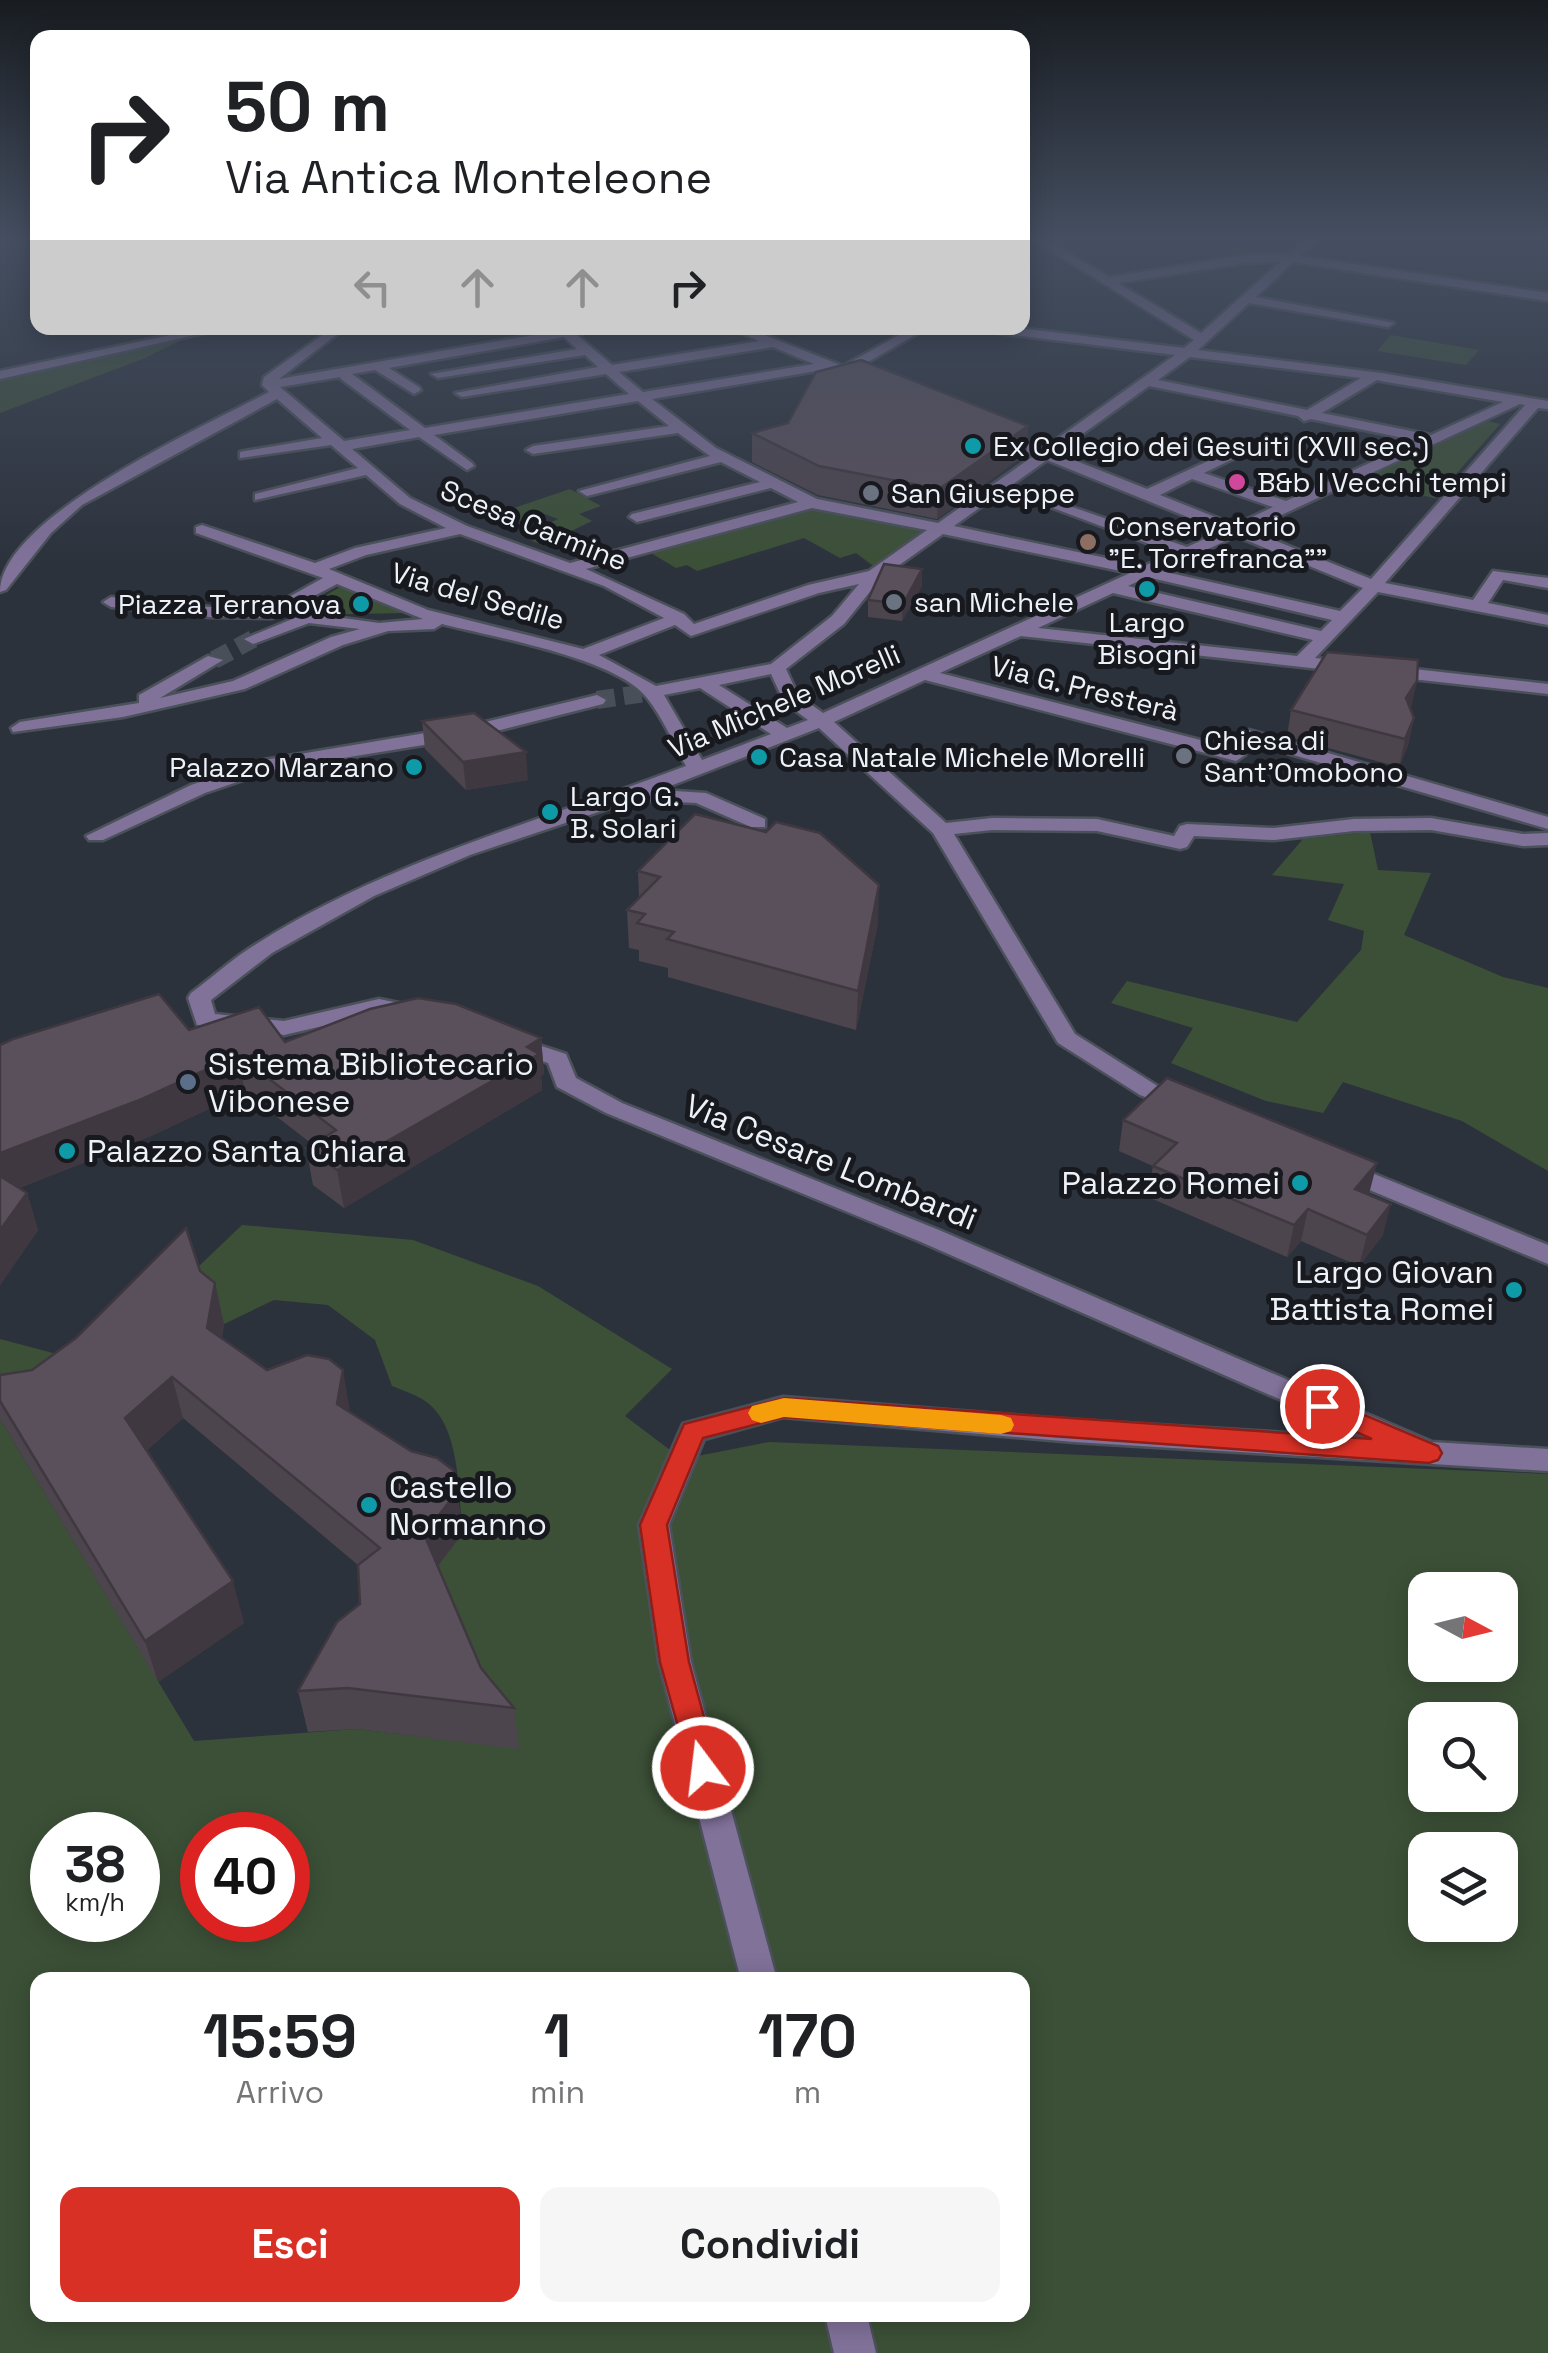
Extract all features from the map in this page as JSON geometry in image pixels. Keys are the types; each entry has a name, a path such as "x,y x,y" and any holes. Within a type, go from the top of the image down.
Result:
{"street":[{"path":"0,375 118,350"},
{"path":"272,390 269,380 310,350"},
{"path":"0,587 45,530 77,502 272,390 457,350"},
{"path":"438,374 587,350 637,394 724,458 812,503 1342,616"},
{"path":"495,418 462,393 732,350"},
{"path":"791,350 879,386"},
{"path":"245,456 422,432 637,394 836,368 875,350"},
{"path":"1155,350 1374,376 1542,404"},
{"path":"653,692 777,668 838,620 875,575 1192,350"},
{"path":"376,365 414,390"},
{"path":"346,376 467,466"},
{"path":"1307,416 1374,376"},
{"path":"1144,381 1431,440"},
{"name":"Scesa Carmine","path":"272,390 405,501 461,529 570,568 684,624"},
{"name":"Via Michele Morelli","path":"436,1016 379,1006 284,1028 205,1020 198,998 264,948 333,910 463,851 629,795 822,721 1518,400"},
{"path":"1302,661 1542,404"},
{"path":"533,450 682,428"},
{"path":"988,430 1374,586 1548,620"},
{"path":"1148,495 1232,454"},
{"path":"587,491 724,458"},
{"path":"260,497 369,470"},
{"path":"1192,474 1285,506"},
{"path":"664,531 637,517 772,483"},
{"path":"570,568 812,503"},
{"path":"1054,505 1186,552"},
{"path":"314,569 361,550 461,529"},
{"name":"Via del Sedile","path":"202,530 314,569 332,580 422,614 584,654 616,669 653,692 696,768"},
{"path":"1478,606 1499,574 1548,583"},
{"path":"584,654 814,588 875,575"},
{"path":"111,602 210,612 272,613 332,580"},
{"path":"1110,587 1195,630 1302,661 1548,689"},
{"path":"253,640 307,618 387,626 459,623"},
{"path":"20,728 123,712 238,684 337,642 387,626"},
{"path":"1014,630 1195,630 1324,638"},
{"path":"123,712 214,660"},
{"path":"777,668 790,698 822,721 941,830 1066,1038 1148,1090 1202,1112"},
{"name":"Via G. Presterà","path":"922,674 1236,755"},
{"path":"706,684 784,734"},
{"path":"96,836 198,788 270,764 474,731 597,700"},
{"path":"1249,736 1548,823"},
{"path":"629,795 699,797 758,823"},
{"path":"941,830 992,824 1097,826 1183,837 1274,834 1354,825 1431,824 1523,840 1548,839"},
{"name":"Via Cesare Lombardi","path":"488,1035 558,1059 565,1082 614,1108 930,1236 1429,1453"},
{"path":"1310,1156 1548,1254"},
{"path":"757,1972 674,1662 654,1525 693,1431 784,1407 1548,1460"},
{"path":"848,2322 856,2353"}],"green space":[{"path":"116,350 162,350 0,413 0,375"},
{"path":"1378,350 1479,350 1466,365"},
{"path":"1488,421 1500,424 1435,498 1355,482"},
{"path":"570,489 601,506 579,514 592,521 542,545 521,536 558,519 539,512 513,524 497,520 496,514"},
{"path":"818,508 928,529 876,568 856,553 840,558 804,538 697,571 687,565 676,568 651,553"},
{"path":"340,587 405,613 301,615 306,607"},
{"path":"1370,832 1378,870 1431,873 1404,935 1503,977 1548,988 1548,1171 1462,1121 1343,1082 1323,1113 1266,1101 1171,1063 1193,1028 1111,1003 1127,981 1297,1022 1361,950 1364,931 1328,920 1344,884 1272,875 1303,839"},
{"path":"242,1225 413,1240 538,1286 672,1369 625,1416 682,1459 769,1442 1548,1474 1548,2353 0,2353 0,1419 194,1741 357,1729 519,1748 426,1565 463,1533 456,1464 447,1429 428,1403 392,1386 375,1340 328,1305 274,1300 224,1324 210,1311 196,1269"},
{"path":"0,1339 68,1357 0,1419"}],"building":[{"path":"861,360 1028,426 939,489 819,466 752,433 788,423 816,372"},
{"path":"884,564 922,569 903,604 868,600"},
{"path":"1327,652 1418,660 1417,681 1406,698 1414,718 1405,739 1291,710"},
{"path":"474,713 526,752 463,762 422,721"},
{"path":"695,814 766,832 776,822 820,833 879,885 858,991 667,939 674,932 637,923 645,914 627,910 660,877 638,871"},
{"path":"159,994 189,1030 259,1007 285,1042 370,1009 418,998 456,1004 541,1038 527,1047 539,1054 337,1170 306,1148 336,1130 238,1055 142,1099 0,1153 0,1045"},
{"path":"1167,1078 1377,1163 1355,1189 1391,1204 1367,1235 1308,1209 1294,1225 1153,1166 1177,1143 1123,1120"},
{"path":"0,1176 27,1193 0,1230"},
{"name":"Castello Normanno","path":"186,1228 200,1271 215,1283 207,1328 267,1370 307,1355 329,1359 343,1370 337,1404 411,1451 437,1458 453,1470 457,1492 424,1534 481,1668 514,1708 348,1688 298,1691 337,1622 360,1604 358,1565 380,1548 172,1377 125,1418 233,1581 145,1641 0,1401 0,1375 32,1370 76,1338"}],"tunnel":[{"path":"214,660 253,639"},
{"path":"597,700 653,692"}],"slow traffic":[{"path":"761,1413 784,1407 1001,1425"}],"place":[{"name":"Ex Collegio dei Gesuiti (XVII sec.)","path":"973,446"},
{"name":"B&b I Vecchi tempi","path":"1237,482"},
{"name":"San Giuseppe","path":"871,493"},
{"name":"Conservatorio \"E. Torrefranca\"\"","path":"1088,542"},
{"name":"Largo Bisogni","path":"1147,589"},
{"name":"san Michele","path":"894,602"},
{"name":"Piazza Terranova","path":"361,604"},
{"name":"Chiesa di Sant'Omobono","path":"1184,756"},
{"name":"Casa Natale Michele Morelli","path":"759,757"},
{"name":"Palazzo Marzano","path":"414,767"},
{"name":"Largo G. B. Solari","path":"550,812"},
{"name":"Sistema Bibliotecario Vibonese","path":"188,1082"},
{"name":"Palazzo Santa Chiara","path":"67,1151"},
{"name":"Palazzo Romei","path":"1300,1183"},
{"name":"Largo Giovan Battista Romei","path":"1514,1290"},
{"name":"Castello Normanno","path":"369,1505"}],"route":[{"path":"703,1768 674,1662 654,1525 693,1431 784,1407 1429,1453 1322,1406"}]}
